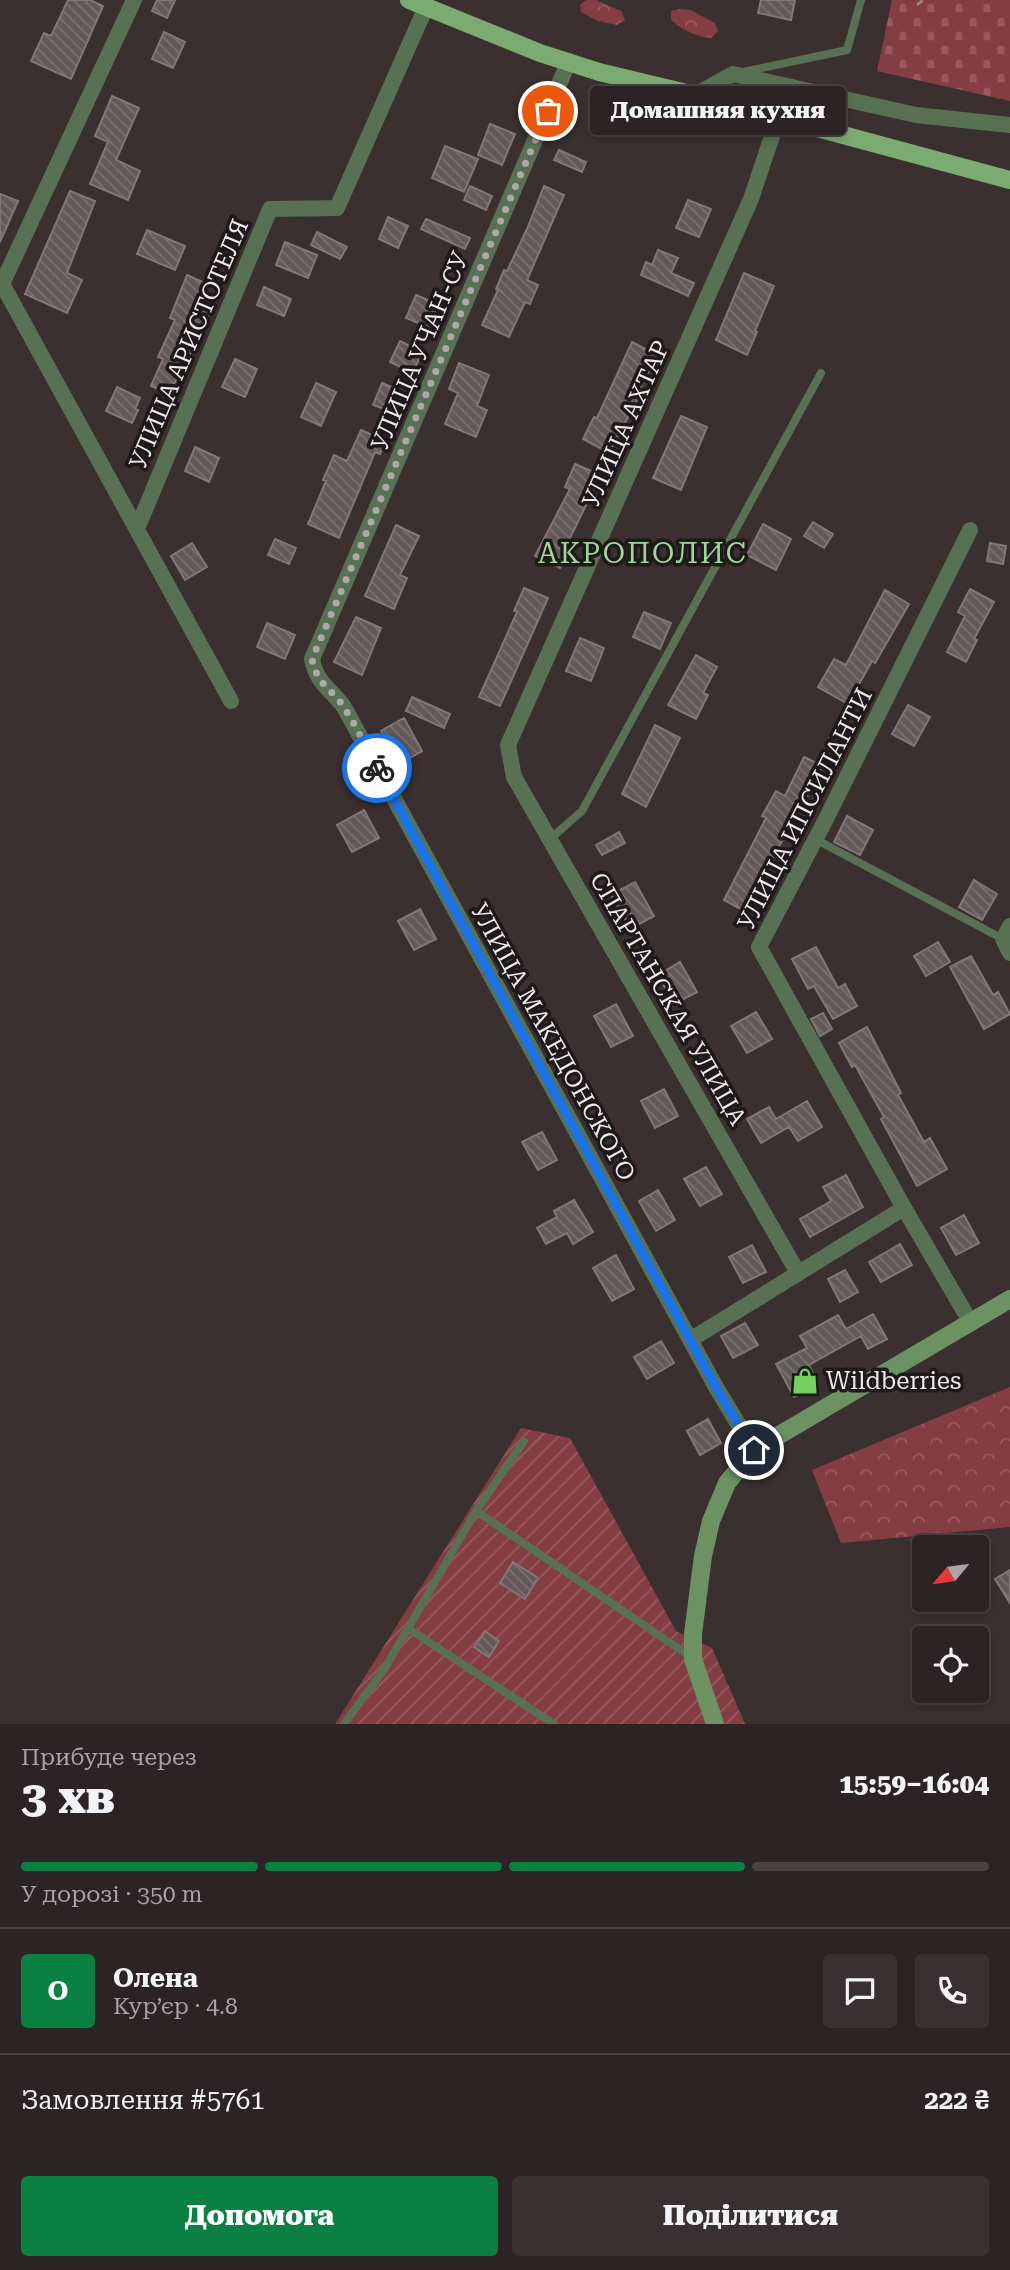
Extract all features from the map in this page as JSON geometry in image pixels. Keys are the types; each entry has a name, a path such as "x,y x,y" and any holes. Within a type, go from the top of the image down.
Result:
{"main road":[{"path":"409,0 540,53 599,72 695,95 1010,180"},
{"path":"715,1724 693,1659 693,1634 702,1556 711,1521 727,1483 754,1450 1010,1299"}],"street":[{"path":"134,0 1,282 231,701"},
{"name":"УЛИЦА АРИСТОТЕЛЯ","path":"137,529 270,209 337,208 426,7"},
{"name":"УЛИЦА УЧАН-СУ","path":"312,659 569,61"},
{"path":"695,95 733,74 916,115 1010,125"},
{"name":"УЛИЦА АХТАР","path":"508,745 751,199 778,118"},
{"name":"УЛИЦА ИПСИЛАНТИ","path":"970,530 759,947 971,1323"},
{"name":"УЛИЦА МАКЕДОНСКОГО","path":"312,659 315,674 344,707 690,1340 754,1450"},
{"name":"СПАРТАНСКАЯ УЛИЦА","path":"508,745 514,777 798,1273"},
{"path":"690,1340 904,1208"}],"lane":[{"path":"733,74 847,50 861,0"},
{"path":"550,839 582,811 821,373"},
{"path":"815,839 1008,939"},
{"path":"344,1724 385,1668 477,1511 524,1440"},
{"path":"477,1511 693,1659"},
{"path":"409,1629 554,1724"}],"path":[{"path":"917,5 923,0"}],"green space":[{"path":"586,0 596,0 621,11 625,20 617,25 598,21 581,12 580,5"},
{"path":"892,0 1010,0 1010,101 877,71"},
{"path":"690,10 715,23 718,31 711,38 685,30 671,20 671,11"},
{"path":"1010,1387 1010,1527 841,1543 812,1470"},
{"path":"521,1428 570,1438 676,1631 712,1648 745,1724 335,1724"}],"building":[{"path":"68,0 90,0 103,6 71,79 31,61 44,33 51,36"},
{"path":"157,0 175,0 167,18 152,11"},
{"path":"761,0 795,0 791,20 758,13"},
{"path":"164,32 185,42 173,68 152,59"},
{"path":"112,96 139,108 116,160 140,171 128,200 90,184 108,142 95,136"},
{"path":"490,124 515,134 502,165 478,155"},
{"path":"445,146 478,159 464,192 432,178"},
{"path":"559,150 586,162 582,172 554,160"},
{"path":"470,186 492,196 486,210 464,200"},
{"path":"544,186 564,195 527,280 538,285 530,304 525,302 509,337 482,325 504,270 507,271 527,229"},
{"path":"70,191 95,201 67,273 82,280 67,313 25,294"},
{"path":"0,194 18,201 0,242"},
{"path":"688,200 711,209 699,237 676,228"},
{"path":"388,217 408,226 398,248 379,239"},
{"path":"426,219 470,238 465,249 421,229"},
{"path":"147,230 185,246 175,270 137,254"},
{"path":"317,232 347,247 340,259 311,245"},
{"path":"285,242 317,255 308,278 276,265"},
{"path":"658,250 678,258 671,273 694,283 688,296 641,275 646,262 652,265"},
{"path":"744,273 774,286 747,355 716,340"},
{"path":"187,275 207,284 198,307 210,311 169,394 151,386 163,359 158,357 175,320 170,318"},
{"path":"264,287 291,299 284,316 257,305"},
{"path":"416,295 442,306 433,329 406,318"},
{"path":"400,341 422,352 413,373 390,362"},
{"path":"632,342 657,355 639,391 641,393 609,453 583,439 594,417 597,418"},
{"path":"235,359 257,369 245,397 222,387"},
{"path":"459,363 489,375 477,406 487,410 476,437 445,424 458,393 449,389"},
{"path":"316,383 336,392 321,426 301,417"},
{"path":"382,383 403,392 395,413 373,405"},
{"path":"117,387 140,398 132,423 106,411"},
{"path":"681,416 707,427 681,490 653,478"},
{"path":"361,430 386,441 380,454 375,452 339,538 308,524 334,455 347,461"},
{"path":"195,447 219,458 209,482 185,471"},
{"path":"575,464 601,475 567,544 570,545 560,568 535,556 570,489 565,487"},
{"path":"813,522 833,534 824,548 804,536"},
{"path":"763,524 791,539 776,570 747,555"},
{"path":"396,525 419,536 400,575 407,578 394,609 365,596"},
{"path":"275,539 296,548 289,564 268,555"},
{"path":"192,543 207,567 185,580 171,556"},
{"path":"990,543 1006,546 1003,564 987,561"},
{"path":"524,588 548,598 500,706 479,697 517,612 514,611"},
{"path":"970,589 994,602 974,639 977,640 966,662 947,652 965,616 958,612"},
{"path":"885,590 909,604 848,704 818,687 834,659 846,665"},
{"path":"644,612 671,623 660,649 633,637"},
{"path":"356,617 381,628 362,675 334,662"},
{"path":"267,623 295,635 285,659 257,647"},
{"path":"580,638 604,648 591,681 566,671"},
{"path":"696,655 717,667 703,693 708,695 696,719 668,705"},
{"path":"412,697 450,714 444,728 406,711"},
{"path":"908,705 930,717 914,746 892,734"},
{"path":"404,718 422,751 399,764 381,731"},
{"path":"655,725 680,738 646,807 622,794"},
{"path":"804,757 823,766 744,911 724,900 766,818 762,816 776,791 785,796"},
{"path":"364,810 379,838 352,852 337,825"},
{"path":"847,816 873,830 860,855 834,842"},
{"path":"619,832 625,843 602,855 596,845"},
{"path":"974,880 997,894 982,920 959,907"},
{"path":"635,882 654,916 630,929 611,895"},
{"path":"420,909 436,939 414,950 398,921"},
{"path":"938,942 950,962 926,976 914,956"},
{"path":"816,947 838,988 845,984 857,1006 833,1019 814,986 808,989 792,959"},
{"path":"971,956 993,995 998,992 1010,1014 984,1029 950,967"},
{"path":"680,962 697,992 674,1004 658,975"},
{"path":"616,1004 633,1036 611,1047 594,1016"},
{"path":"756,1012 772,1039 747,1053 731,1026"},
{"path":"823,1013 832,1029 820,1036 811,1019"},
{"path":"867,1027 901,1093 898,1095 924,1142 930,1138 947,1169 917,1186 881,1119 884,1117 855,1065 852,1067 839,1043"},
{"path":"664,1089 678,1116 655,1128 641,1101"},
{"path":"807,1101 822,1127 798,1141 789,1127 761,1143 747,1119 769,1107 776,1119"},
{"path":"542,1132 557,1160 538,1170 522,1142"},
{"path":"706,1167 722,1194 700,1206 684,1179"},
{"path":"846,1175 863,1207 810,1237 800,1219 831,1201 823,1187"},
{"path":"658,1190 675,1220 656,1231 639,1201"},
{"path":"574,1200 593,1232 573,1244 567,1233 546,1244 537,1228 557,1217 554,1211"},
{"path":"964,1215 979,1243 956,1255 941,1228"},
{"path":"900,1244 912,1265 881,1282 869,1262"},
{"path":"752,1245 766,1272 743,1283 729,1257"},
{"path":"616,1255 634,1289 612,1301 593,1268"},
{"path":"845,1270 858,1292 840,1302 828,1279"},
{"path":"873,1314 887,1339 868,1349 861,1336 809,1365 818,1384 794,1397 776,1364 807,1348 800,1336 838,1315 846,1329"},
{"path":"745,1323 758,1345 733,1358 721,1336"},
{"path":"661,1341 674,1363 647,1379 634,1357"},
{"path":"708,1419 721,1443 700,1455 687,1431"},
{"path":"513,1562 538,1578 525,1599 500,1583"},
{"path":"1010,1570 1010,1603 995,1579"},
{"path":"485,1631 499,1641 489,1657 474,1647"}],"way so far":[{"path":"377,768 344,707 315,674 312,659 548,111"}],"place":[{"name":"Домашняя кухня","path":"548,111"},
{"name":"Wildberries","path":"805,1381"}],"district":[{"name":"АКРОПОЛИС","path":"643,553"}],"route":[{"path":"377,768 717,1389 754,1450"}]}
